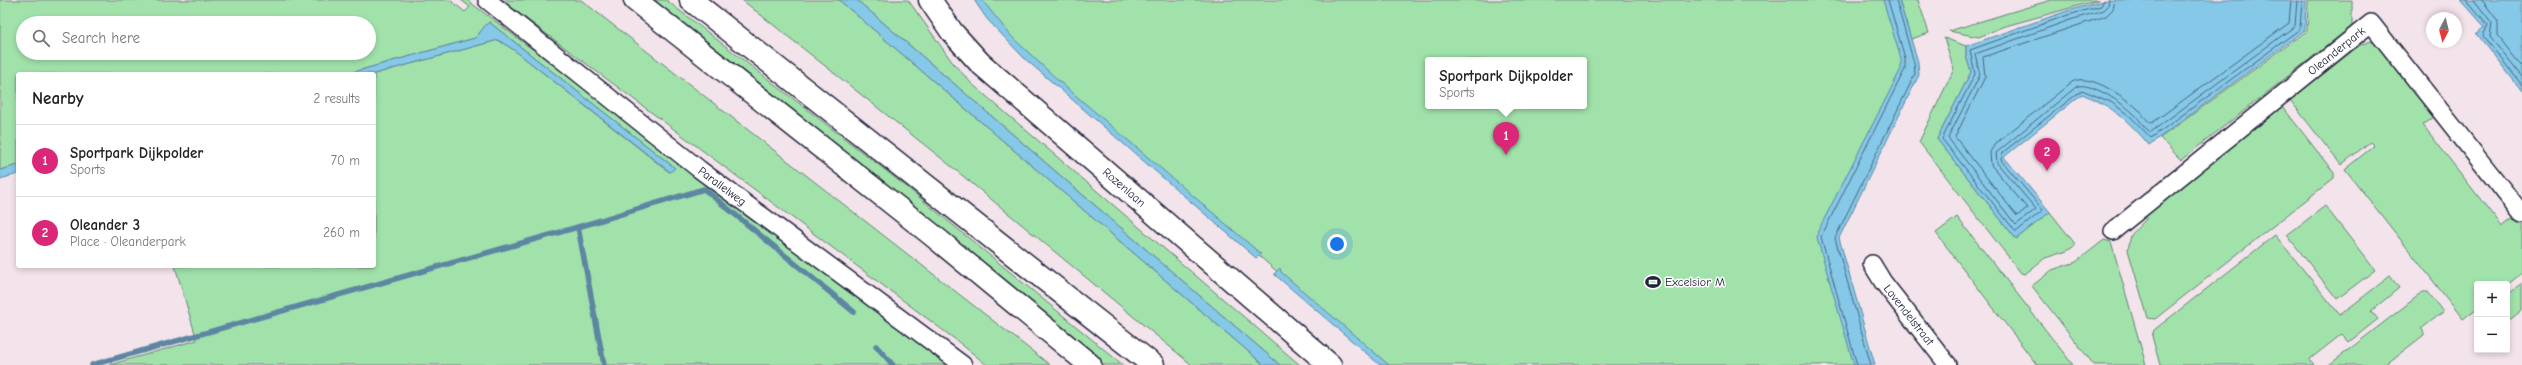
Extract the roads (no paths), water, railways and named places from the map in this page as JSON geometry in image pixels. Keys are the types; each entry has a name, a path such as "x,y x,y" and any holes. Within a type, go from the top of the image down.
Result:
{"main road":[{"path":"635,0 931,234 1090,365"},
{"path":"691,0 1153,365"},
{"name":"Rozenlaan","path":"930,0 952,32 980,63 1330,365"}],"street":[{"name":"Parallelweg","path":"487,0 699,169 963,365"},
{"name":"Oleanderpark","path":"2113,231 2371,23 2522,214"},
{"name":"Lavendelstraat","path":"1872,264 1883,282 1948,365"}],"water":[{"path":"839,0 857,0 1280,365 1264,365"},
{"path":"974,0 982,0 1012,37 1060,82 1261,254 1256,258 1024,58 987,19"},
{"path":"1883,0 1899,0 1918,62 1919,75 1839,238 1875,365 1854,365 1817,238 1818,231 1901,69 1901,59"},
{"path":"2107,0 2306,0 2305,30 2149,145 2127,121 2102,103 2082,94 2004,157 2050,212 2016,239 1937,139 1971,72 1966,56 1966,46 2067,11"},
{"path":"2461,0 2522,0 2522,91 2477,34 2485,27"},
{"path":"489,22 675,168 670,172 514,50 498,40 376,73 376,72 353,72 475,38"},
{"path":"16,166 16,175 0,179 0,170"},
{"path":"1280,268 1281,272 1389,365 1380,365 1274,274"}],"waterway":[{"path":"604,365 578,227 704,189 854,312"},
{"path":"92,365 578,227"},
{"path":"876,346 893,365"}],"place":[{"name":"Sportpark Dijkpolder","path":"1506,155"},
{"name":"Oleander 3","path":"2047,171"},
{"name":"Excelsior M","path":"1653,282"}]}
